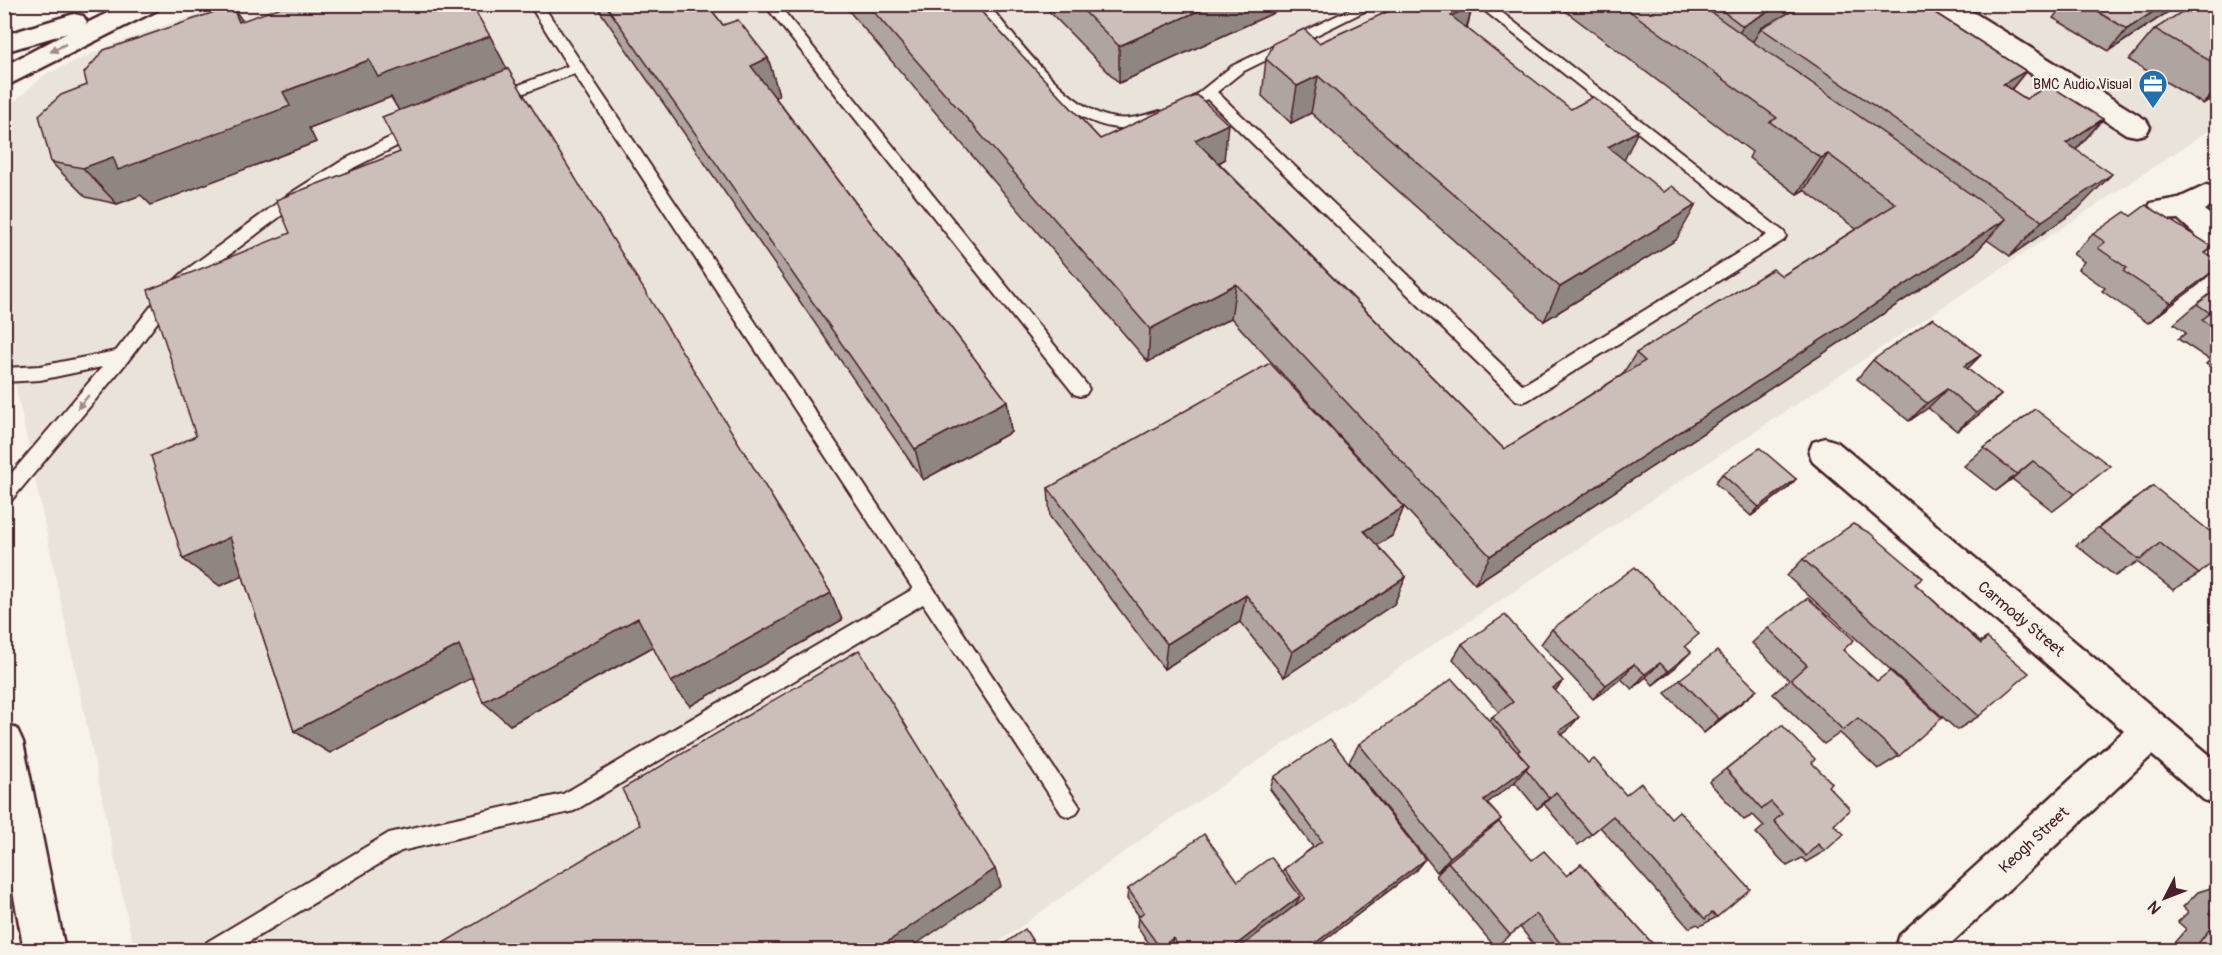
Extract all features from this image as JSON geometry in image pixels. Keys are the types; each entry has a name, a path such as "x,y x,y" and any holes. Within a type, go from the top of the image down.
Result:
{"street":[{"path":"4,24 37,22 121,4"},
{"path":"4,44 132,4"},
{"path":"4,78 59,47 148,4"},
{"path":"1949,6 2136,127"},
{"path":"2184,204 2217,238"},
{"name":"Carmody Street","path":"1825,452 2217,787"},
{"name":"Keogh Street","path":"1916,951 2152,730"},
{"path":"4,742 45,951"}],"lane":[{"path":"535,4 1069,807"},
{"path":"770,4 1080,389"},
{"path":"980,4 1045,76 1078,108 1089,115 1117,124 1144,122 1170,112"},
{"path":"1189,103 1208,92 1237,69 1373,4"},
{"path":"1208,92 1522,395 1778,236 1482,4"},
{"path":"483,104 577,68"},
{"path":"4,496 121,357 169,295 207,262 305,192 387,143 431,124"},
{"path":"4,375 40,373 121,357"},
{"path":"215,951 397,841 567,804 925,592"}],"shaded area":[{"path":"225,4 2218,5 2217,125 1156,829 988,950 134,950 5,335 4,110 46,74 114,44"}],"building":[{"path":"290,4 471,4 490,36 378,77 369,60 283,92 290,106 118,170 113,157 83,168 51,162 39,115 61,95 87,85 84,73 104,50 232,6 239,22"},
{"path":"605,4 707,4 723,25 738,20 768,58 751,66 1007,401 915,449"},
{"path":"867,4 974,4 1100,139 1197,95 1228,124 1195,140 1504,449 1645,361 1636,353 1773,269 1782,276 1896,204 1828,154 1821,158 1770,122 1777,118 1620,4 1699,4 2006,219 1490,556 1236,284 1150,329"},
{"path":"1077,4 1214,4 1119,46"},
{"path":"1398,4 1472,4 1451,16 1571,109 1593,97 1638,131 1608,147 1664,192 1672,186 1696,205 1560,287 1318,76 1297,86 1266,59 1274,43 1304,29 1319,43 1400,6"},
{"path":"1713,4 1781,4 1743,26"},
{"path":"1805,4 1921,4 2026,71 2003,84 2026,99 2049,85 2103,119 2066,143 2112,174 2042,221 1761,28"},
{"path":"2084,4 2165,4 2127,29"},
{"path":"2194,4 2217,4 2217,65 2155,29"},
{"path":"508,69 831,593 671,682 638,618 483,702 459,645 294,731 230,537 183,559 151,456 196,436 148,290 290,233 276,200 400,152 382,117"},
{"path":"2146,205 2213,247 2205,253 2217,261 2217,268 2171,303 2123,271 2127,268 2098,248 2105,242 2093,234 2125,212 2131,216"},
{"path":"2217,289 2217,330 2202,320 2210,313 2197,304"},
{"path":"1933,318 1981,355 1964,366 2001,395 1976,413 1947,389 1927,403 1873,360"},
{"path":"1270,363 1404,507 1364,531 1406,577 1292,652 1246,595 1167,644 1048,488"},
{"path":"2035,409 2110,466 2075,494 2033,461 2017,474 1984,448"},
{"path":"1760,448 1796,479 1759,507 1722,474"},
{"path":"2153,486 2217,537 2217,558 2199,574 2160,543 2140,560 2099,528"},
{"path":"1853,524 1870,533 1923,578 1915,584 1981,644 1987,638 2029,673 1979,716 1803,559"},
{"path":"1635,567 1699,634 1685,646 1691,652 1668,671 1660,663 1645,674 1634,664 1606,685 1552,629"},
{"path":"1808,598 1854,640 1843,650 1877,681 1890,671 1942,718 1899,756 1858,718 1843,730 1791,679 1807,665 1768,628"},
{"path":"1505,615 1563,681 1553,688 1579,717 1559,731 1588,763 1594,759 1626,795 1641,783 1671,818 1679,811 1750,889 1717,917 1712,913 1705,919 1613,816 1591,834 1556,792 1549,798 1526,769 1529,765 1517,752 1520,750 1492,717 1513,702 1462,644"},
{"path":"859,650 995,869 874,951 430,951 640,825 622,789"},
{"path":"1717,651 1757,690 1719,719 1680,679"},
{"path":"1452,679 1529,765 1484,800 1501,819 1450,857 1359,744"},
{"path":"1782,725 1815,759 1812,763 1832,783 1828,786 1850,809 1834,825 1844,834 1825,851 1818,844 1806,856 1774,821 1782,814 1771,802 1762,809 1726,769"},
{"path":"1330,739 1425,859 1305,951 1235,951 1305,898 1284,869 1322,841 1274,777"},
{"path":"1499,822 1532,860 1544,851 1567,876 1581,864 1659,951 1567,951 1536,914 1510,935 1448,862"},
{"path":"1204,834 1238,881 1271,857 1300,896 1228,951 1181,951 1173,938 1160,948 1138,917 1144,912 1128,889"},
{"path":"2217,904 2217,920 2209,913"},
{"path":"2217,920 2217,951 2203,951 2197,945"},
{"path":"1025,929 1039,951 994,951"}],"place":[{"name":"BMC Audio Visual","path":"2153,110"}]}
